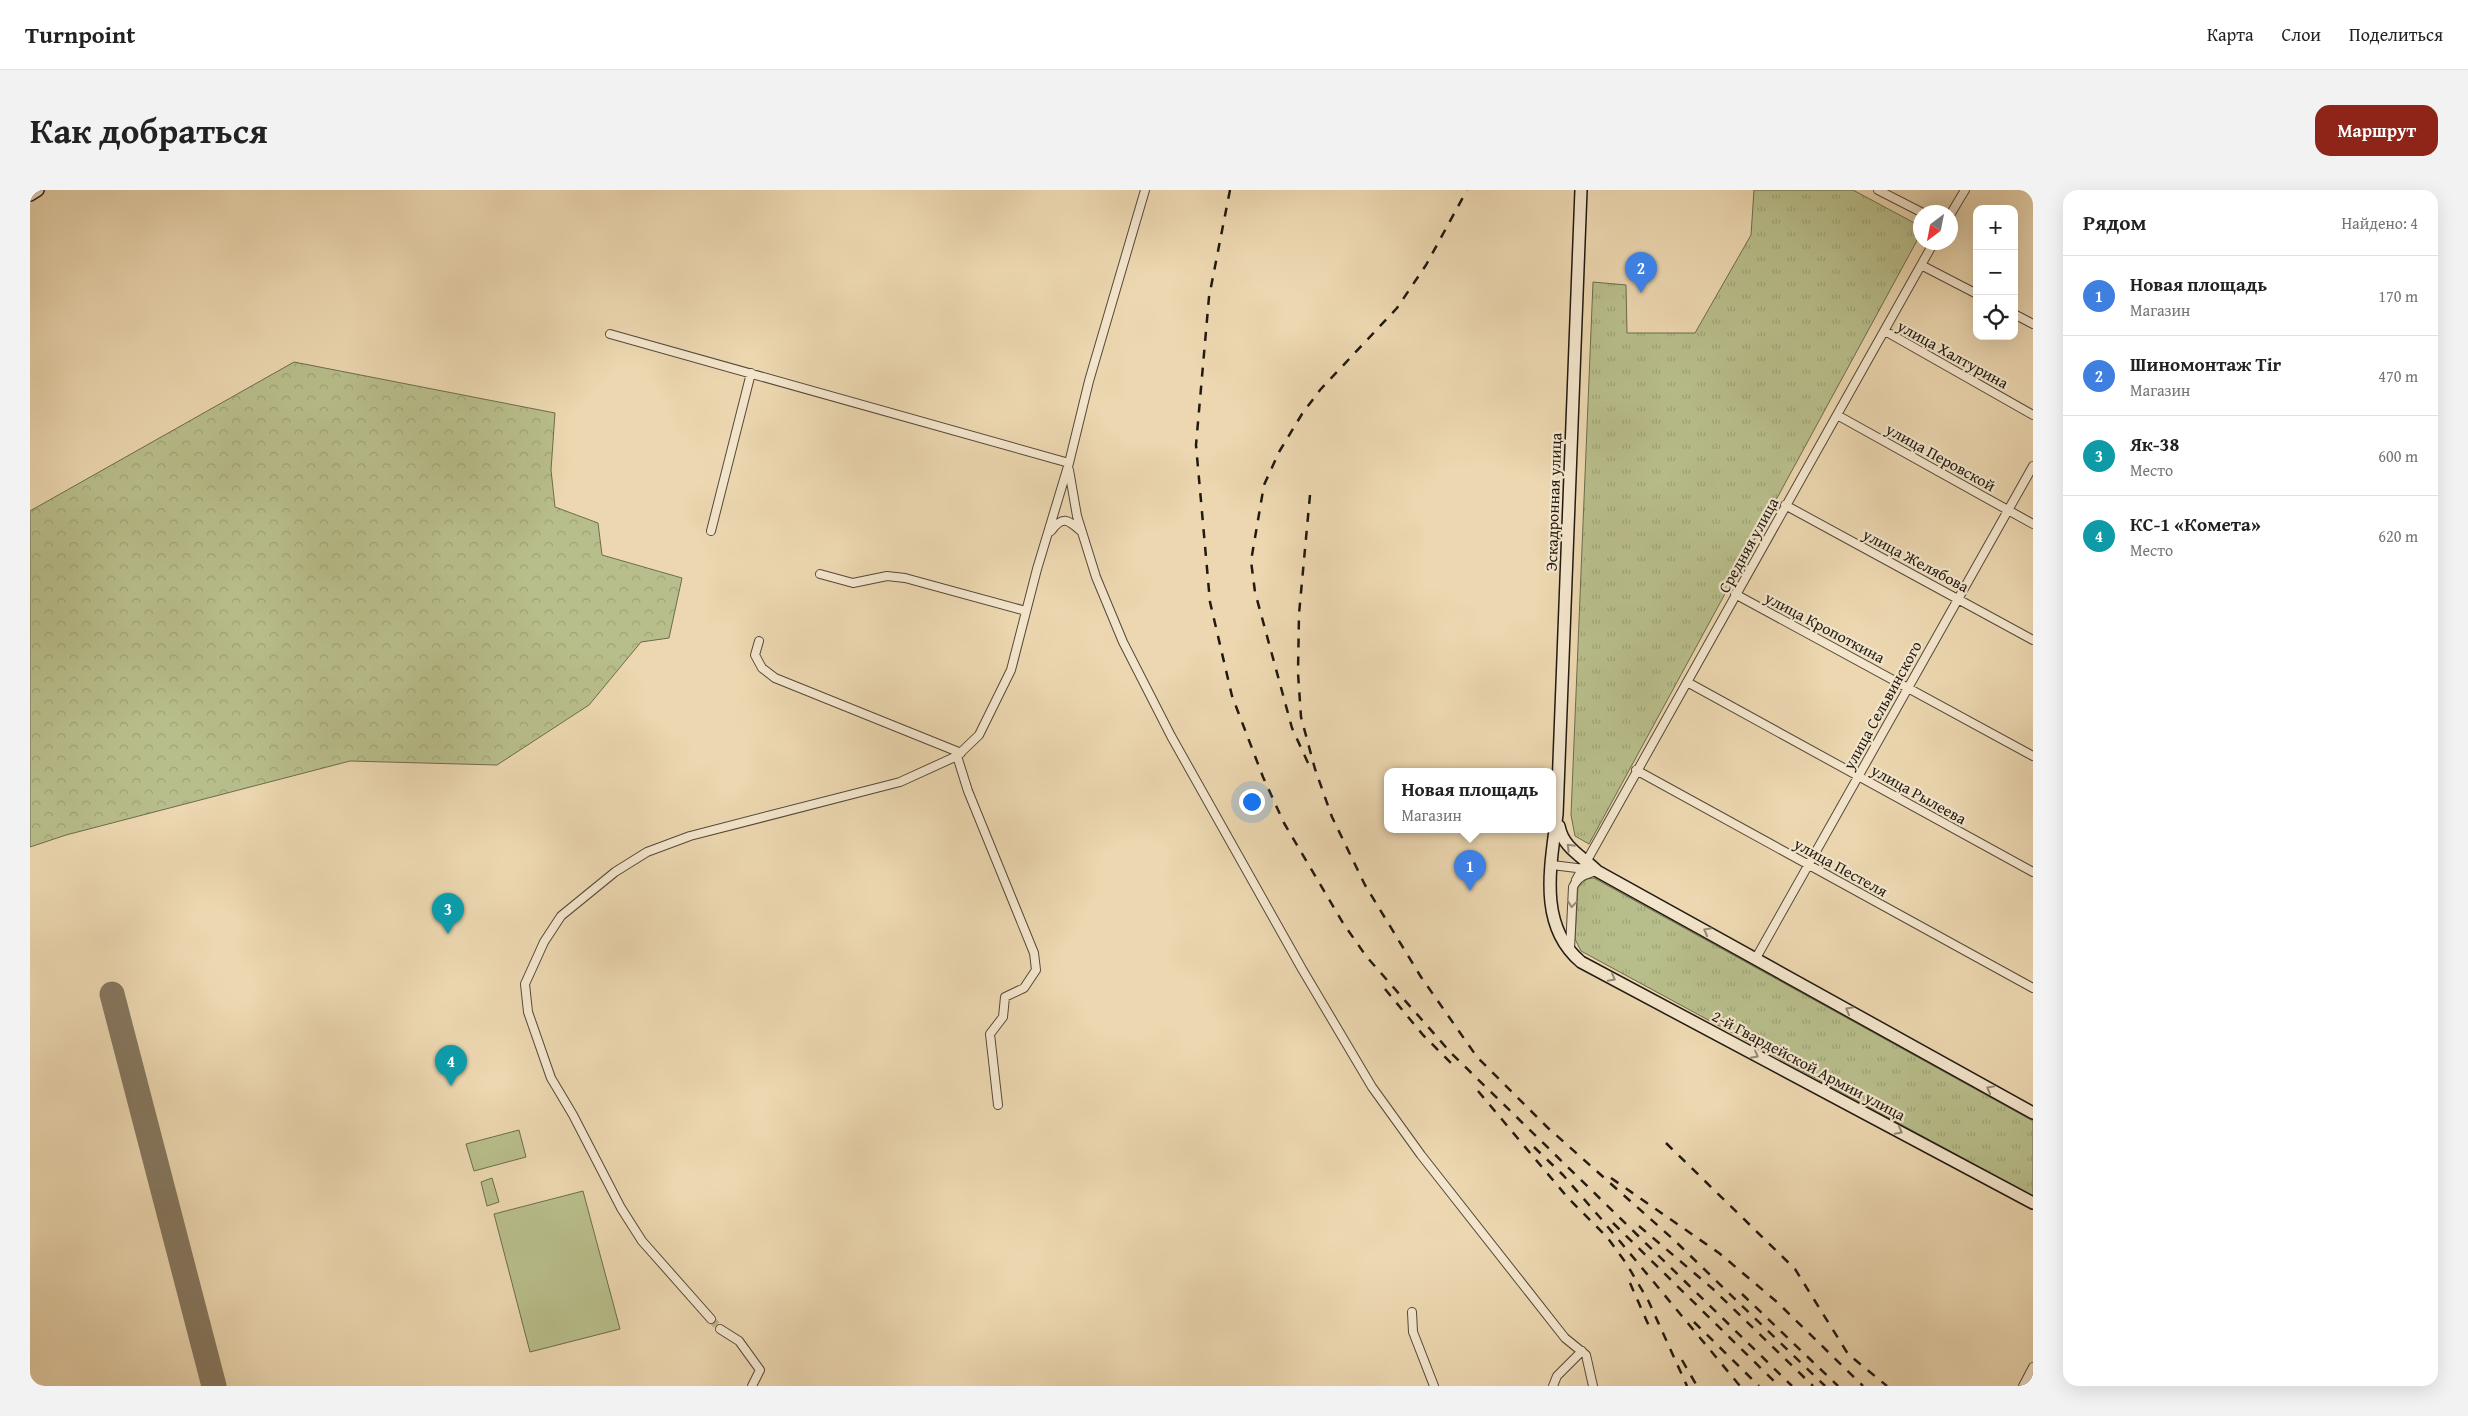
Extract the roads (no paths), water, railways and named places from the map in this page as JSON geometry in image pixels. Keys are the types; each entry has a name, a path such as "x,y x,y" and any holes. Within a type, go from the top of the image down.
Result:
{"main road":[{"path":"30,195 38,190"},
{"name":"Эскадронная улица","path":"1557,814 1581,190"},
{"path":"1557,814 1561,837 1583,865 1756,958 2033,1113"},
{"path":"1556,824 1557,814"},
{"path":"1555,833 1550,884 1555,928 1570,953"},
{"name":"2-й Гвардейской Армии улица","path":"1570,953 1581,962 2033,1203"}],"street":[{"path":"711,1319 642,1241 621,1208 573,1115 551,1078 528,1012 525,984 533,963 544,942 570,908 615,872 646,852 690,836 900,782 959,755 979,735 1012,670 1026,611 1069,463 1088,385 1145,190"},
{"path":"1878,190 1913,208"},
{"path":"1957,205 1966,190"},
{"name":"Средняя улица","path":"1570,953 1573,887 1583,865 1929,250"},
{"path":"1921,265 1973,292"},
{"path":"2018,316 2033,324"},
{"name":"улица Халтурина","path":"1885,331 2033,415"},
{"path":"610,334 1069,463"},
{"path":"711,531 751,373"},
{"name":"улица Перовской","path":"1837,415 2033,524"},
{"path":"1069,463 1070,481 1082,533 1096,577 1123,642 1171,736 1302,969 1367,1079 1420,1155 1565,1338 1586,1355 1592,1386"},
{"name":"улица Сельвинского","path":"1756,958 2033,466"},
{"name":"улица Желябова","path":"1785,505 2033,640"},
{"path":"1047,536 1056,524 1064,520 1074,524 1082,533"},
{"path":"820,574 853,583 887,576 905,578 1026,611"},
{"name":"улица Кропоткина","path":"1735,594 2033,756"},
{"path":"759,641 754,655 762,668 775,678 959,755"},
{"name":"улица Рылеева","path":"1687,682 2033,872"},
{"path":"959,755 968,791 1034,953 1036,970 1024,988 1005,997 1003,1017 990,1034 998,1104"},
{"name":"улица Пестеля","path":"1636,770 2033,988"},
{"path":"1552,865 1583,865"},
{"path":"1576,880 1583,875 1597,871"},
{"path":"1412,1312 1413,1332 1434,1386"},
{"path":"720,1329 739,1340 760,1370 752,1386"},
{"path":"1553,1386 1557,1376 1582,1351"},
{"path":"2023,1386 2033,1367"}],"tunnel":[{"path":"711,1319 720,1329"}],"railway":[{"path":"1230,190 1209,297 1196,445 1210,602 1232,696 1263,777 1284,823 1343,923 1366,956 1451,1053 1792,1386"},
{"path":"1308,763 1292,728 1255,592 1251,561 1264,485 1279,452 1302,414 1320,390 1397,308 1426,265 1467,190"},
{"path":"1310,495 1299,614 1298,673 1301,717 1315,769 1332,817 1365,885 1421,977 1477,1057 1547,1127 1673,1239 1825,1386"},
{"path":"1385,989 1423,1035 1452,1064"},
{"path":"1478,1091 1568,1198 1607,1237 1626,1263 1648,1300 1687,1386"},
{"path":"1666,1143 1795,1269 1848,1354 1887,1386"},
{"path":"1534,1147 1563,1175 1603,1221 1740,1386"},
{"path":"1611,1178 1719,1253 1777,1302 1863,1386"},
{"path":"1613,1223 1779,1386"},
{"path":"1639,1226 1713,1289 1813,1386"},
{"path":"1630,1283 1649,1326"},
{"path":"1742,1294 1838,1386"},
{"path":"1694,1322 1759,1386"},
{"path":"1682,1360 1697,1386"}],"place":[{"name":"Шиномонтаж Tir","path":"1641,293"},
{"name":"Новая площадь","path":"1470,891"},
{"name":"Як-38","path":"448,934"},
{"name":"КС-1 «Комета»","path":"451,1086"}]}
